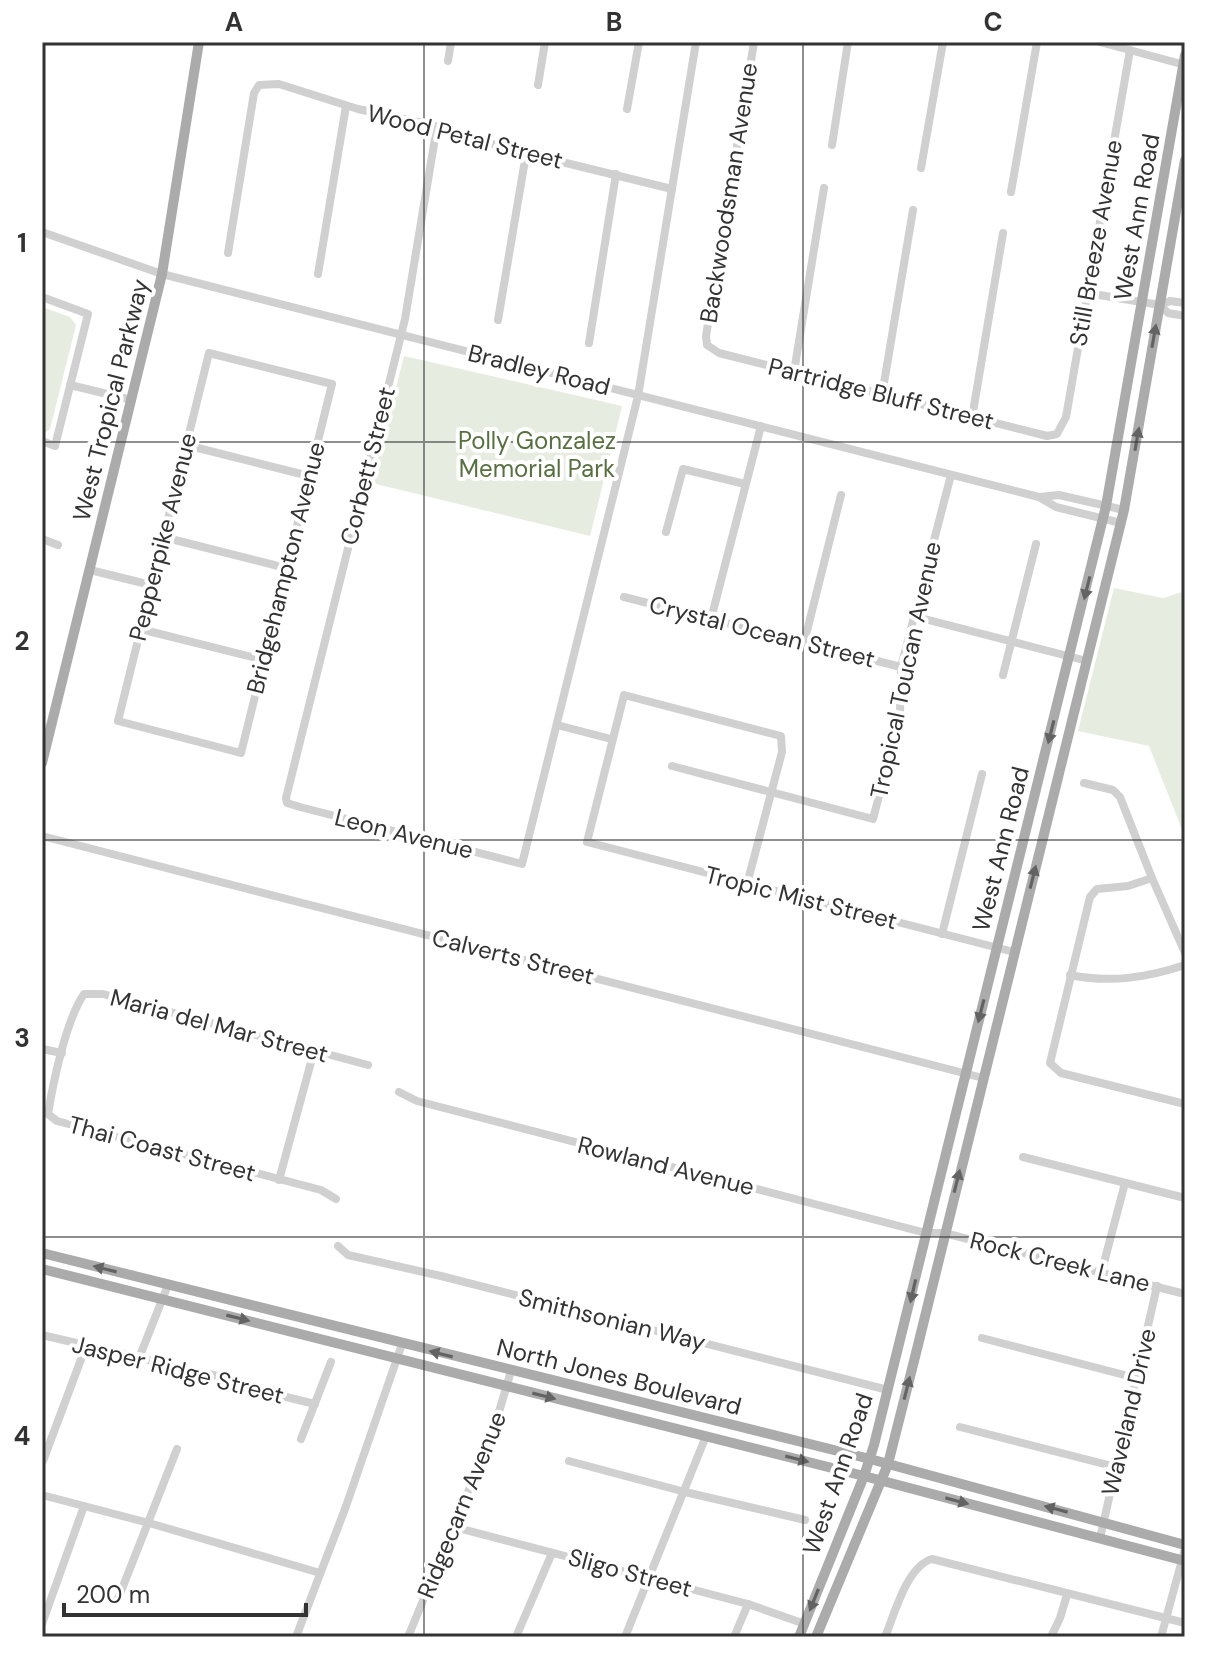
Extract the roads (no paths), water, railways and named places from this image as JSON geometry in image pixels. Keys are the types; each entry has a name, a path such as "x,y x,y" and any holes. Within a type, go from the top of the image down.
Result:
{"main road":[{"name":"West Tropical Parkway","path":"42,763 162,274 199,42"},
{"name":"West Ann Road","path":"816,1637 888,1464 965,1073 1106,506 1184,62"},
{"name":"West Ann Road","path":"799,1637 870,1459 983,1078 1124,510 1185,160"},
{"name":"North Jones Boulevard","path":"42,1253 870,1459 1104,1522 1184,1554"},
{"name":"North Jones Boulevard","path":"42,1269 1100,1538 1184,1554"},
{"path":"805,1624 807,1637"}],"street":[{"path":"448,61 451,42"},
{"path":"538,85 545,42"},
{"path":"627,109 639,42"},
{"path":"696,42 638,396 557,725 611,739 624,695 781,736 783,744 747,884"},
{"name":"Backwoodsman Avenue","path":"707,345 754,42"},
{"path":"832,145 848,42"},
{"path":"921,168 943,42"},
{"path":"1011,192 1037,42"},
{"path":"1100,42 1184,62"},
{"name":"Still Breeze Avenue","path":"1057,434 1066,417 1130,50"},
{"name":"Wood Petal Street","path":"228,253 252,102 259,85 279,84 346,106 437,126 526,154 672,189"},
{"path":"318,274 346,106"},
{"name":"Corbett Street","path":"287,803 287,792 400,335 437,126"},
{"path":"498,320 526,154"},
{"path":"589,343 616,174"},
{"path":"794,372 824,188"},
{"path":"882,395 913,210"},
{"name":"Bradley Road","path":"42,232 162,274 1039,497 1056,507 1121,523"},
{"path":"972,418 1003,233"},
{"path":"1087,293 1160,305 1170,301 1185,303"},
{"path":"42,297 88,314 55,446 42,441"},
{"path":"1160,305 1168,313 1185,316"},
{"name":"Partridge Bluff Street","path":"707,345 719,353 972,418 1047,436 1057,434"},
{"name":"Bridgehampton Avenue","path":"209,353 332,384 241,753"},
{"name":"Pepperpike Avenue","path":"209,353 118,721 241,753"},
{"path":"70,385 132,400"},
{"path":"711,619 761,426"},
{"path":"186,445 309,476"},
{"path":"666,532 683,469 745,484"},
{"name":"Tropical Toucan Avenue","path":"771,793 873,819 900,715 901,667 951,475"},
{"path":"804,643 841,495"},
{"name":"Bradley Road","path":"1039,497 1059,495 1124,510"},
{"path":"163,537 286,568"},
{"path":"42,539 58,545"},
{"path":"1003,675 1036,544"},
{"path":"90,570 151,585"},
{"name":"Crystal Ocean Street","path":"624,597 901,667"},
{"path":"913,616 1087,661"},
{"path":"140,629 264,660"},
{"name":"Leon Avenue","path":"287,803 522,864 557,725"},
{"name":"Tropic Mist Street","path":"611,739 587,842 1014,952"},
{"path":"672,766 771,793"},
{"path":"942,934 982,774"},
{"path":"1084,783 1113,790 1120,797 1185,953"},
{"name":"Calverts Street","path":"42,836 983,1078"},
{"path":"1152,878 1128,886 1101,888 1092,893 1050,1055 1052,1066 1061,1073 1185,1104"},
{"path":"1070,975 1099,980 1125,979 1154,975 1185,965"},
{"name":"Maria del Mar Street","path":"62,1053 78,1003 84,994 103,994 368,1065"},
{"path":"42,1049 62,1053"},
{"path":"279,1180 314,1051"},
{"name":"Thai Coast Street","path":"62,1053 48,1114 57,1121 321,1190 336,1199"},
{"name":"Rowland Avenue","path":"399,1092 417,1101 935,1233"},
{"path":"1023,1157 1185,1198"},
{"path":"1101,1274 1125,1183"},
{"name":"Rock Creek Lane","path":"935,1233 1185,1294"},
{"name":"Smithsonian Way","path":"338,1246 348,1255 888,1390"},
{"path":"139,1358 168,1285"},
{"name":"Waveland Drive","path":"1100,1538 1157,1286"},
{"name":"Jasper Ridge Street","path":"42,1335 243,1382 315,1404"},
{"path":"982,1338 1136,1378"},
{"path":"296,1637 402,1344"},
{"path":"43,1461 86,1346"},
{"path":"301,1439 331,1362"},
{"name":"Ridgecarn Avenue","path":"408,1637 494,1429 511,1371"},
{"path":"960,1427 1116,1467"},
{"path":"42,1429 54,1432"},
{"path":"625,1637 706,1436"},
{"path":"118,1599 177,1449"},
{"path":"569,1461 805,1520"},
{"path":"42,1495 320,1573"},
{"path":"42,1624 84,1506"},
{"name":"Sligo Street","path":"454,1527 748,1604 805,1624"},
{"path":"516,1637 552,1553"},
{"path":"1161,1637 1184,1554"},
{"path":"885,1637 913,1571 922,1562 932,1559 1185,1623"},
{"path":"1051,1637 1067,1595"},
{"path":"734,1637 748,1604"}],"park label":[{"name":"Polly Gonzalez Memorial Park","path":"537,455"}]}
